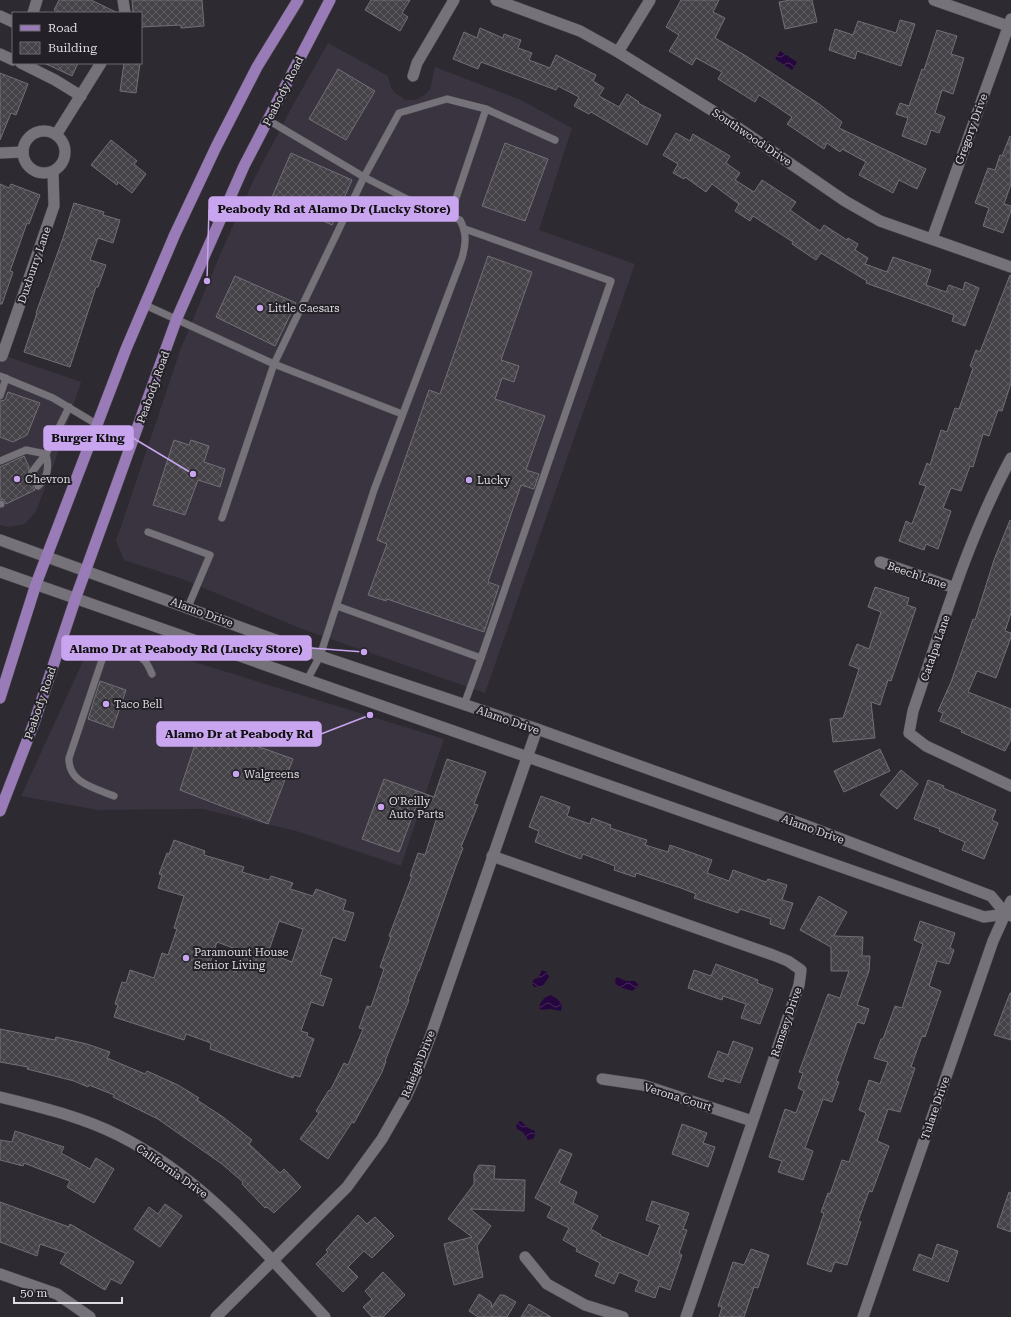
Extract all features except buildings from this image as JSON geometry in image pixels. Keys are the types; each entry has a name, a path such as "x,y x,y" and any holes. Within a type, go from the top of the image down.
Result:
{"main road":[{"path":"0,698 36,584 145,305 216,147 257,67 298,0"},
{"name":"Peabody Road","path":"0,811 34,723 76,597 177,318 226,207 268,120 330,0"}],"street":[{"path":"33,12 37,0"},
{"path":"123,0 125,12"},
{"path":"413,76 417,63 454,0"},
{"name":"Southwood Drive","path":"496,0 580,31 618,52 721,116 845,201 880,221 1011,267"},
{"path":"618,52 650,0"},
{"path":"934,0 1010,23"},
{"path":"0,16 12,22"},
{"name":"Gregory Drive","path":"932,239 1010,23"},
{"path":"0,54 12,60"},
{"path":"23,64 55,80 81,96"},
{"path":"56,135 100,64"},
{"path":"45,131 56,135 63,143 66,154 62,164 54,172 43,174 33,170 25,162 23,152 26,141 34,134 45,131"},
{"path":"0,153 23,152"},
{"name":"Duxburry Lane","path":"1,357 54,206 54,172"},
{"name":"Catalpa Lane","path":"1011,458 996,485 975,533 913,711 909,733 926,746 1011,786"},
{"name":"Alamo Drive","path":"0,540 48,556 320,656 537,729 802,824 991,896 1009,915"},
{"name":"Beech Lane","path":"880,562 955,588"},
{"path":"0,572 76,597 107,610 528,756 984,917 1009,915"},
{"name":"Raleigh Drive","path":"216,1317 347,1186 382,1139 406,1097 429,1039 537,729"},
{"name":"Ramsey Drive","path":"492,856 773,955 788,961 800,970 799,985 686,1317"},
{"name":"Tulare Drive","path":"863,1317 992,941 1009,915 1011,901"},
{"name":"Verona Court","path":"602,1079 643,1085 752,1120"},
{"name":"California Drive","path":"0,1097 66,1114 117,1135 154,1156 213,1200 325,1317"},
{"path":"525,1257 547,1284 585,1305 623,1317"},
{"path":"0,1274 57,1294 90,1317"}],"lane":[{"path":"222,518 274,364 364,177 399,113 447,99 486,109 555,140"},
{"path":"450,216 486,109"},
{"path":"268,120 364,177 409,200 460,220 465,229 466,246 462,258 374,490 320,656 307,680"},
{"path":"464,705 611,281 465,229"},
{"path":"145,305 177,318 274,364 402,414"},
{"path":"0,396 3,377 69,407 98,425"},
{"path":"32,472 46,454 69,407"},
{"path":"0,461 26,450 46,454"},
{"path":"38,486 43,482 47,475 48,464 46,454"},
{"path":"148,532 210,555 188,607"},
{"path":"336,606 481,658"},
{"path":"114,796 80,781 74,776 69,763 70,758 103,657 107,652 116,650 137,656 144,660 152,674"}],"shaded area":[{"path":"328,43 388,76 391,87 395,93 406,100 415,100 426,94 430,89 435,67 521,100 572,128 539,230 635,264 485,693 302,629 182,579 124,560 116,541 181,348 219,257 254,179"},
{"path":"0,354 81,382 53,467 36,511 25,524 9,527 0,525"},
{"path":"110,636 444,739 401,866 296,831 202,809 98,810 21,796 89,648 98,640"}],"water":[{"path":"780,51 797,62 792,70 775,59"},
{"path":"542,970 547,972 549,977 542,987 534,987 532,983 534,979 538,978"},
{"path":"617,977 626,981 635,981 639,986 632,991 616,986 615,980"},
{"path":"553,995 562,1004 561,1011 550,1009 542,1010 539,1008 544,999"},
{"path":"521,1121 528,1128 535,1131 533,1139 528,1140 523,1132 517,1129 516,1126 518,1122"}],"place":[{"name":"Peabody Rd at Alamo Dr (Lucky Store)","path":"207,281"},
{"name":"Little Caesars","path":"260,308"},
{"name":"Burger King","path":"193,474"},
{"name":"Chevron","path":"17,479"},
{"name":"Lucky","path":"469,480"},
{"name":"Alamo Dr at Peabody Rd (Lucky Store)","path":"364,652"},
{"name":"Taco Bell","path":"106,704"},
{"name":"Alamo Dr at Peabody Rd","path":"370,715"},
{"name":"Walgreens","path":"236,774"},
{"name":"O'Reilly Auto Parts","path":"381,807"},
{"name":"Paramount House Senior Living","path":"186,958"}]}
